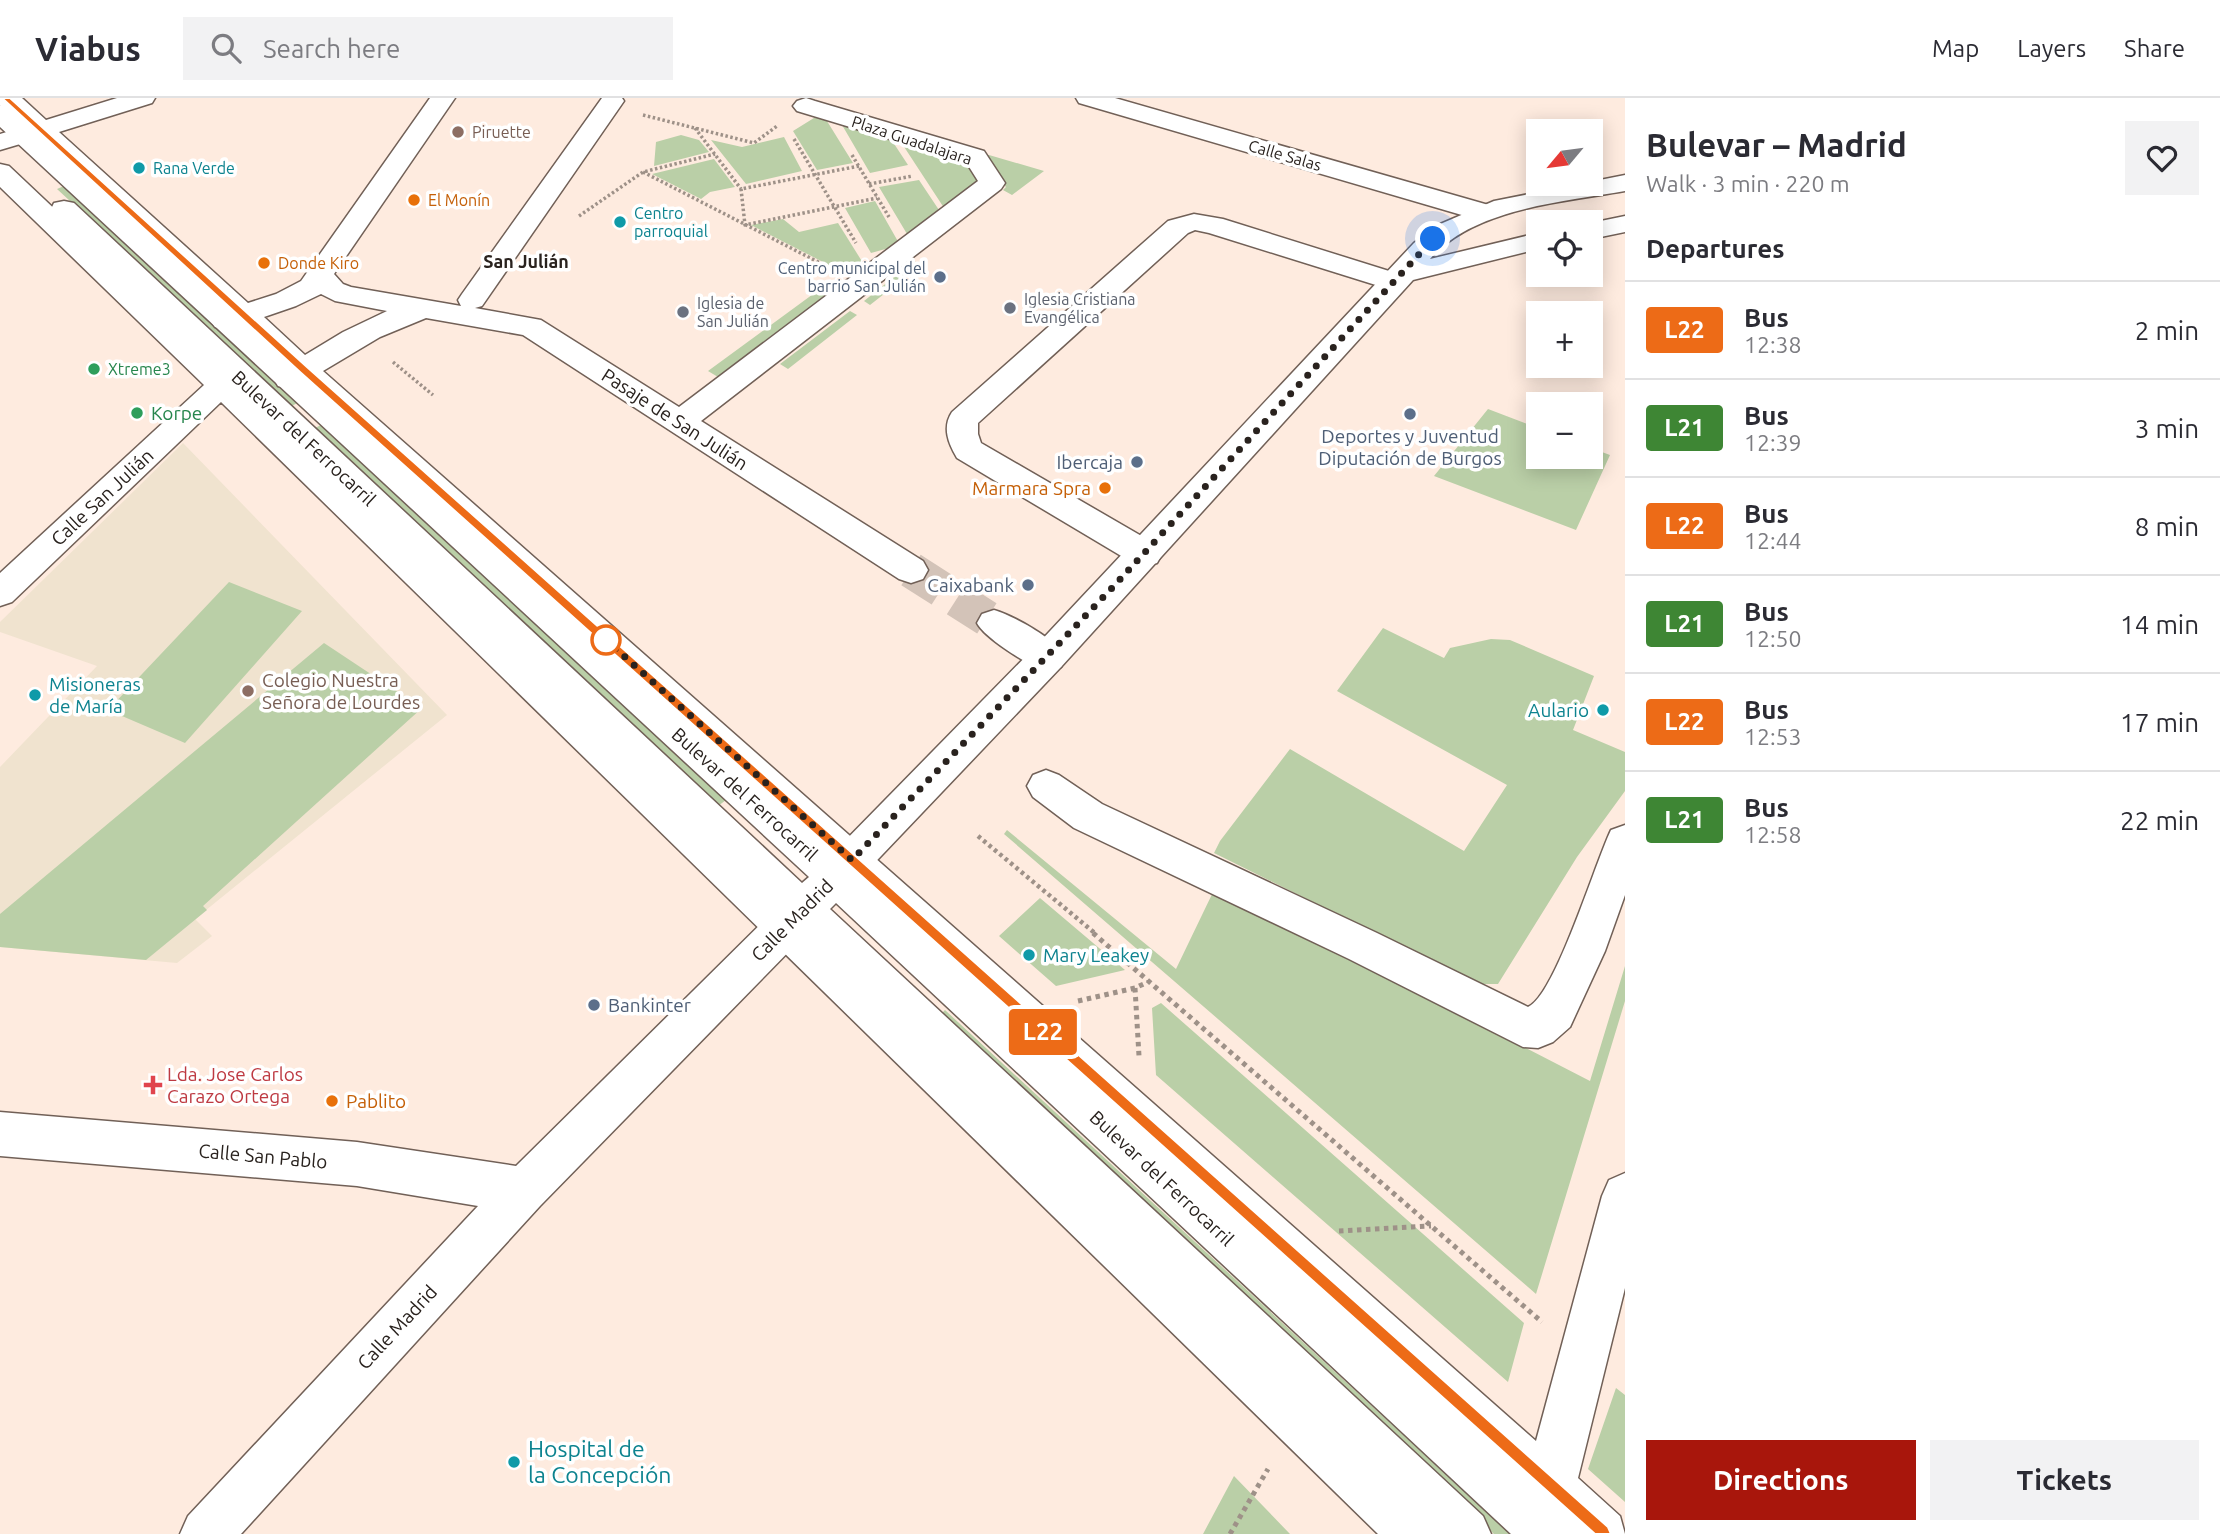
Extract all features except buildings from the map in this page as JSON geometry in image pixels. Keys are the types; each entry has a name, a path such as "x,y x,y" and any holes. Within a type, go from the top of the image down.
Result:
{"main road":[{"name":"Bulevar del Ferrocarril","path":"6,98 13,133 229,380"},
{"path":"13,133 143,98"},
{"path":"234,317 300,295 311,287 443,98"},
{"name":"Calle Salas","path":"1088,98 1482,212"},
{"path":"472,300 610,104"},
{"name":"Plaza Guadalajara","path":"680,422 992,183 975,157 816,109"},
{"name":"Bulevar del Ferrocarril","path":"13,133 234,317 844,869 1546,1515 1602,1534"},
{"name":"Bulevar del Ferrocarril","path":"0,173 229,380 794,918 1465,1534"},
{"name":"Calle Madrid","path":"206,1534 524,1190 844,869 1048,657 1400,278 1433,239 1482,212 1625,183"},
{"path":"1145,554 968,450 961,434 963,419 1178,227 1194,222 1213,225 1400,278 1526,244"},
{"path":"1603,228 1625,224"},
{"path":"320,275 332,290 345,295 424,308"},
{"path":"296,374 340,345 394,318 424,308"},
{"name":"Pasaje de San Julián","path":"424,308 531,327 911,570"},
{"name":"Calle San Julián","path":"0,593 229,380"},
{"path":"994,623 1048,657"},
{"path":"1046,786 1088,816 1363,946 1523,1027 1538,1028 1555,1013 1584,951 1625,842"},
{"name":"Bulevar del Ferrocarril","path":"794,918 1415,1534"},
{"name":"Calle San Pablo","path":"0,1134 357,1164 524,1190"},
{"path":"1546,1515 1625,1196"}],"path":[{"path":"610,104 754,143 783,122"},
{"path":"816,109 859,166 907,248"},
{"path":"695,128 741,189 745,225"},
{"path":"789,132 834,207"},
{"path":"715,154 643,172 824,265"},
{"path":"741,189 859,166"},
{"path":"869,184 919,175"},
{"path":"745,225 877,198"},
{"path":"386,356 433,395"},
{"path":"978,836 1150,981 1583,1358"},
{"path":"1073,1002 1135,988 1150,981"},
{"path":"1135,988 1140,1062"},
{"path":"1330,1231 1432,1226"},
{"path":"1230,1534 1268,1469"}],"shaded area":[{"name":"Colegio Nuestra Señora de Lourdes","path":"183,443 447,715 195,919 212,936 177,963 0,947 0,767 97,666 0,632 0,622"}],"green space":[{"path":"822,113 853,163 817,170 793,131"},
{"path":"838,118 887,133 908,165 870,173"},
{"path":"681,135 699,140 709,152 654,166 656,142"},
{"path":"897,136 973,159 988,183 948,214"},
{"path":"784,137 802,171 746,184 711,140 742,147"},
{"path":"979,155 989,155 1044,171 1012,195 1003,190 1006,187"},
{"path":"714,159 735,187 710,192 701,199 652,174"},
{"path":"919,180 943,216 910,239 879,187"},
{"path":"64,186 297,403 292,406 57,189"},
{"path":"875,201 900,245 871,253 845,208"},
{"path":"783,219 799,232 838,223 868,271 856,279 751,225"},
{"path":"914,261 921,265 870,305 864,301"},
{"path":"820,289 835,297 723,380 708,371"},
{"path":"850,311 857,315 788,369 780,364"},
{"path":"1488,409 1526,423 1526,469 1603,469 1603,452 1610,455 1576,530 1434,476"},
{"path":"321,425 726,800 718,806 313,429"},
{"path":"229,582 302,611 185,743 108,710"},
{"path":"1383,628 1444,658 1450,648 1491,639 1510,640 1594,676 1573,730 1625,752 1625,791 1577,857 1498,984 1478,984 1214,853 1220,841 1290,749 1464,851 1507,785 1337,691"},
{"path":"324,643 422,708 203,906 207,910 146,960 0,947 0,914"},
{"path":"1007,830 1176,969 1215,888 1590,1081 1625,966 1625,1001 1536,1294 1004,834"},
{"path":"1040,898 1125,970 1056,986 999,936"},
{"path":"1161,1003 1524,1323 1508,1382 1156,1075 1152,1008"},
{"path":"945,1010 1510,1534 1494,1534 939,1016"},
{"path":"1616,1388 1625,1395 1625,1502 1588,1469"},
{"path":"1234,1476 1290,1534 1203,1534"}],"tunnel":[{"path":"911,570 994,623"}],"bus line":[{"name":"L22","path":"6,98 303,370 1602,1534"}],"place":[{"name":"Piruette","path":"458,132"},
{"name":"Rana Verde","path":"139,168"},
{"name":"El Monín","path":"414,200"},
{"name":"Centro parroquial","path":"620,222"},
{"name":"Donde Kiro","path":"264,263"},
{"name":"Centro municipal del barrio San Julián","path":"940,277"},
{"name":"Iglesia Cristiana Evangélica","path":"1010,308"},
{"name":"Iglesia de San Julián","path":"683,312"},
{"name":"Xtreme3","path":"94,369"},
{"name":"Korpe","path":"137,413"},
{"name":"Deportes y Juventud Diputación de Burgos","path":"1410,414"},
{"name":"Ibercaja","path":"1137,462"},
{"name":"Marmara Spra","path":"1105,488"},
{"name":"Caixabank","path":"1028,585"},
{"name":"Colegio Nuestra Señora de Lourdes","path":"248,691"},
{"name":"Misioneras de María","path":"35,695"},
{"name":"Aulario","path":"1603,710"},
{"name":"Mary Leakey","path":"1029,955"},
{"name":"Bankinter","path":"594,1005"},
{"name":"Lda. Jose Carlos Carazo Ortega","path":"153,1085"},
{"name":"Pablito","path":"332,1101"},
{"name":"Hospital de la Concepción","path":"514,1462"}],"district":[{"name":"San Julián","path":"526,262"}],"route":[{"path":"606,640 852,860 1048,657 1433,239"}]}
